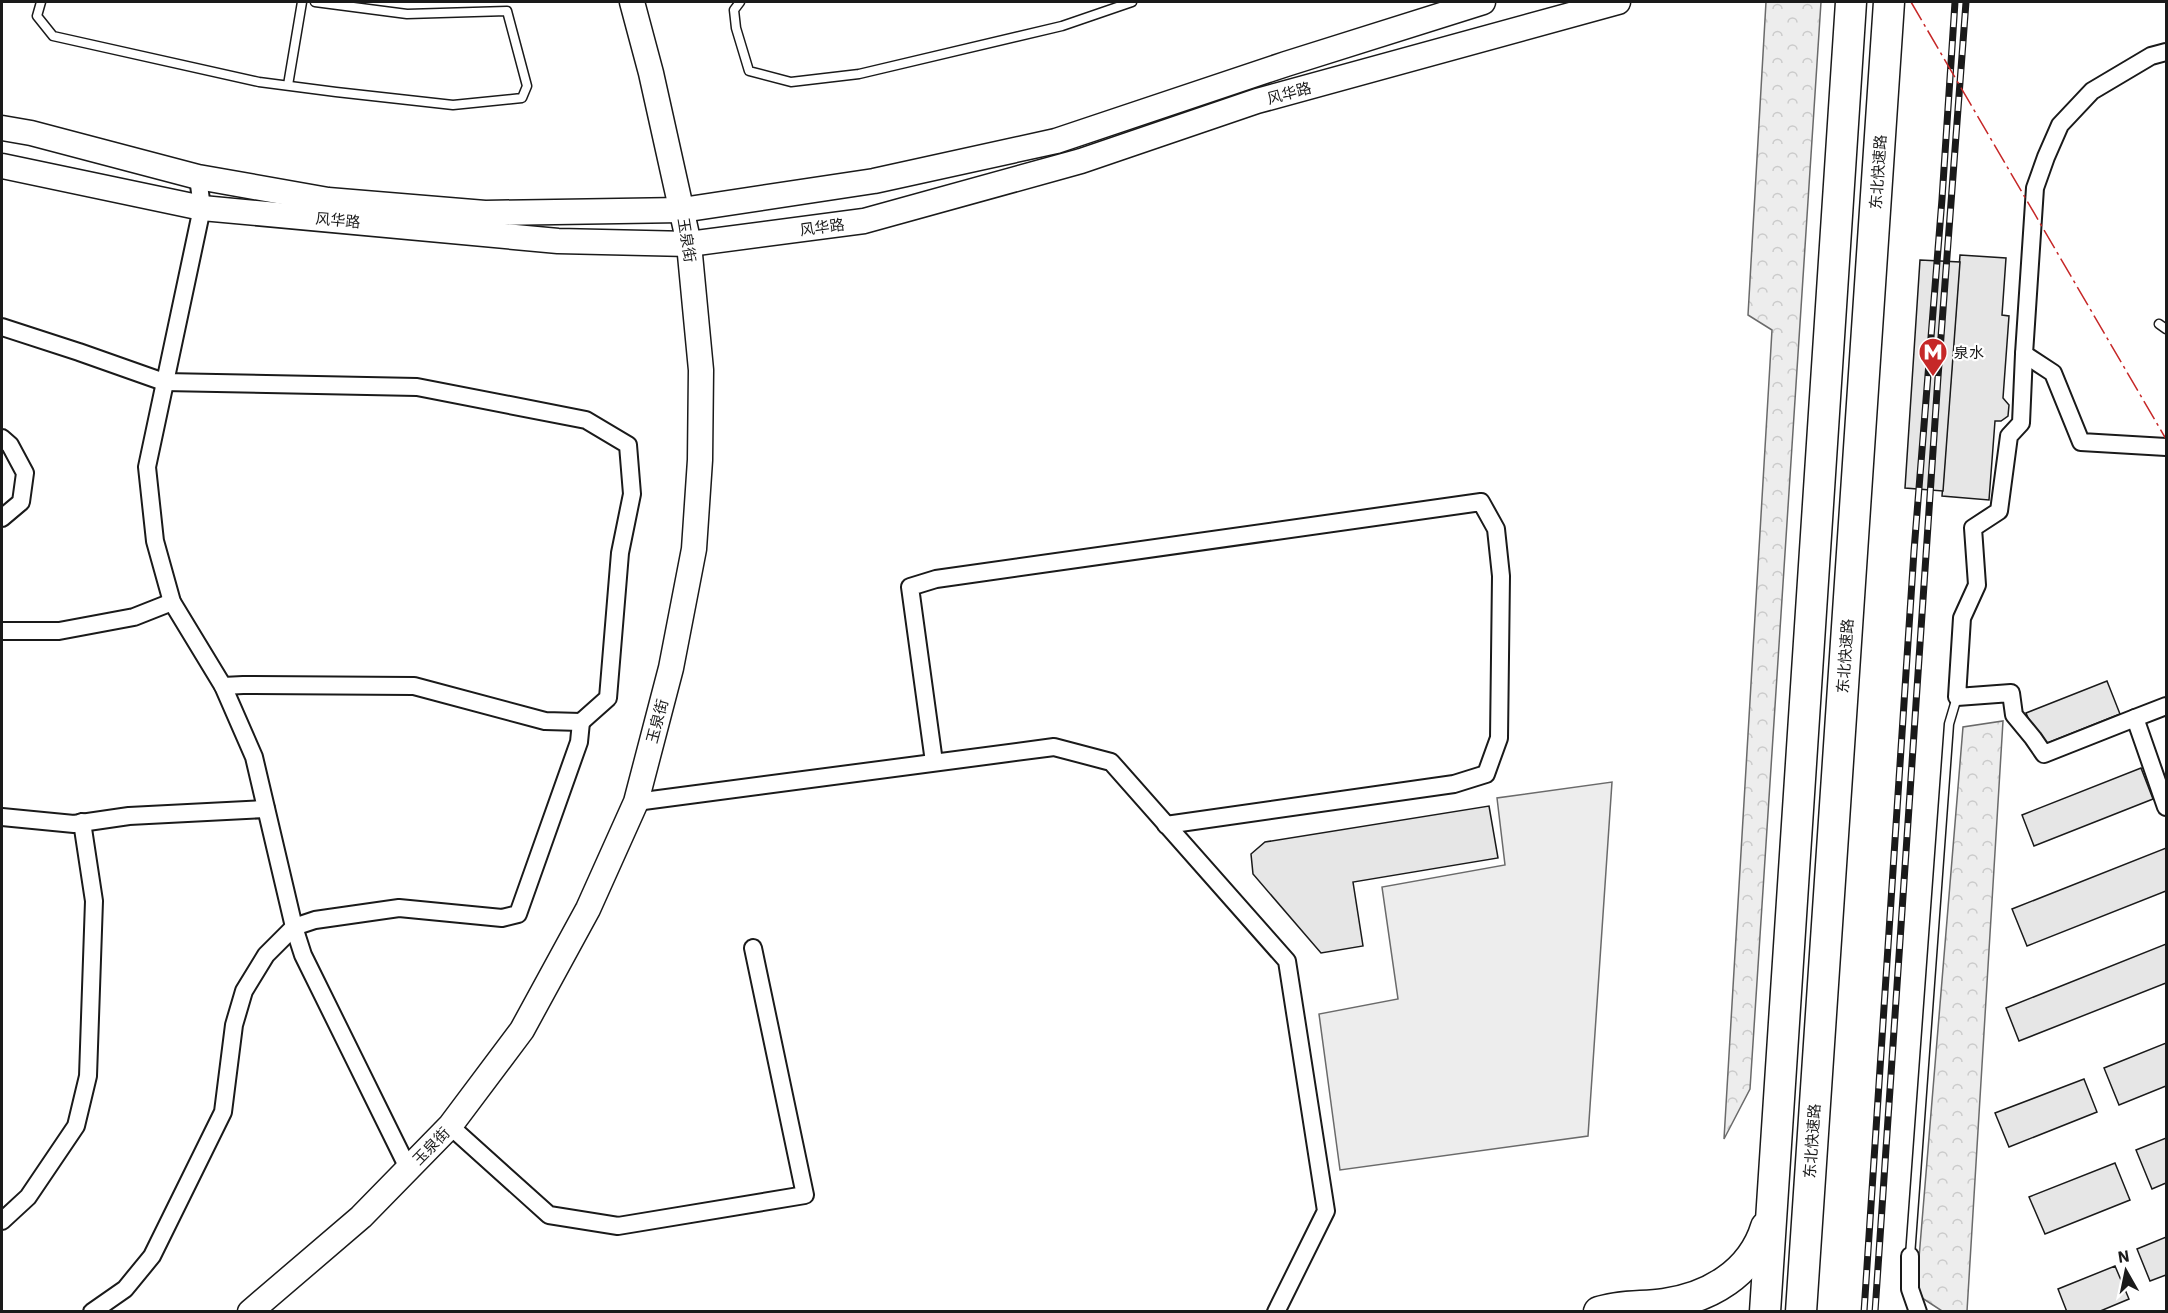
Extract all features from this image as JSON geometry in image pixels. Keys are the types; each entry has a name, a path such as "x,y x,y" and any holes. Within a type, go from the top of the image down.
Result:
{"highway":[{"path":"1765,1311 1851,2"},
{"name":"东北快速路","path":"1801,1311 1889,2"},
{"path":"1599,1311 1687,1299 1706,1293 1725,1282 1742,1268 1756,1251 1764,1235 1773,1201"}],"street":[{"name":"玉泉街","path":"250,1311 361,1217 450,1126 522,1030 588,909 636,801 671,668 694,549 700,460 701,370 689,244 651,73 632,2"},
{"path":"2,128 31,133 198,177 328,200 485,213 682,210 874,181 1056,141 1286,64 1483,2"},
{"name":"风华路","path":"2,166 202,208 558,241 689,244 864,221 1080,161 1257,102 1618,2"},
{"path":"2166,52 2151,56 2092,91 2060,125 2035,188 2024,354 2022,423 2009,436 2000,511 1973,528 1977,585 1962,618 1957,697 2011,693 2014,715 2044,754 2166,706"},
{"path":"198,177 202,208 147,466 155,541 172,602 223,686 254,757 294,927 303,955 408,1168"},
{"path":"2,327 79,351 164,382 417,387 586,420 628,445 632,494 620,553 608,698 581,722 579,742 518,914 502,918 399,908 315,920 294,927 266,955 244,991 234,1025 223,1113 152,1256 125,1288 92,1311"},
{"path":"2024,354 2053,373 2081,442 2166,447"},
{"path":"2,438 10,445 25,473 21,502 2,518"},
{"path":"934,762 910,587 936,579 1481,502 1496,529 1501,576 1499,738 1486,774 1454,784 1166,825"},
{"path":"2,631 59,631 134,617 172,602"},
{"path":"223,686 414,686 545,721 581,722"},
{"path":"2136,718 2166,807"},
{"path":"636,801 1054,747 1111,762 1287,961 1326,1211 1276,1311"},
{"path":"2,817 74,824 129,816 266,809"},
{"path":"2,1221 28,1197 76,1126 88,1076 94,901 82,822"},
{"path":"450,1126 549,1215 618,1226 805,1195 753,948"},
{"path":"1910,1256 1910,1289 1918,1311"}],"lane":[{"path":"41,2 37,16 53,36 259,82 453,105 522,98 527,86 507,11 407,14 315,2"},
{"path":"288,85 302,2"},
{"path":"740,2 734,10 736,28 749,71 791,82 860,74 1040,32 1132,2"},
{"path":"1910,1256 1949,724 1957,697"}],"shaded area":[{"path":"1612,782 1588,1136 1340,1170 1319,1014 1398,999 1382,887 1505,865 1497,798"}],"green space":[{"path":"1766,2 1821,2 1750,1089 1724,1139 1772,330 1748,315"},
{"path":"2003,721 1967,1311 1942,1311 1916,1294 1963,727"}],"building":[{"path":"1960,255 2006,258 2002,315 2009,316 2003,398 2009,405 2008,416 2001,421 1995,421 1989,500 1942,496"},
{"path":"1920,260 1960,262 1943,491 1905,488"},
{"path":"2107,681 2120,714 2040,746 2026,713"},
{"path":"2141,768 2153,799 2034,846 2022,815"},
{"path":"1489,806 1498,858 1353,882 1363,946 1321,953 1253,874 1251,854 1265,842"},
{"path":"2166,848 2166,891 2027,946 2012,909"},
{"path":"2166,944 2166,983 2019,1041 2006,1008"},
{"path":"2166,1043 2166,1086 2119,1105 2104,1068"},
{"path":"2084,1079 2097,1112 2009,1147 1995,1113"},
{"path":"2166,1138 2166,1183 2152,1189 2136,1150"},
{"path":"2115,1163 2130,1200 2045,1234 2029,1197"},
{"path":"2166,1237 2166,1275 2150,1281 2137,1249"},
{"path":"2115,1266 2129,1299 2098,1312 2067,1312 2058,1289"}],"railway":[{"path":"1864,1312 1914,551 1955,2"},
{"path":"1875,1312 1938,377 1966,2"}],"power":[{"path":"1911,2 2166,439"}],"place":[{"name":"泉水","path":"1933,378"}]}
